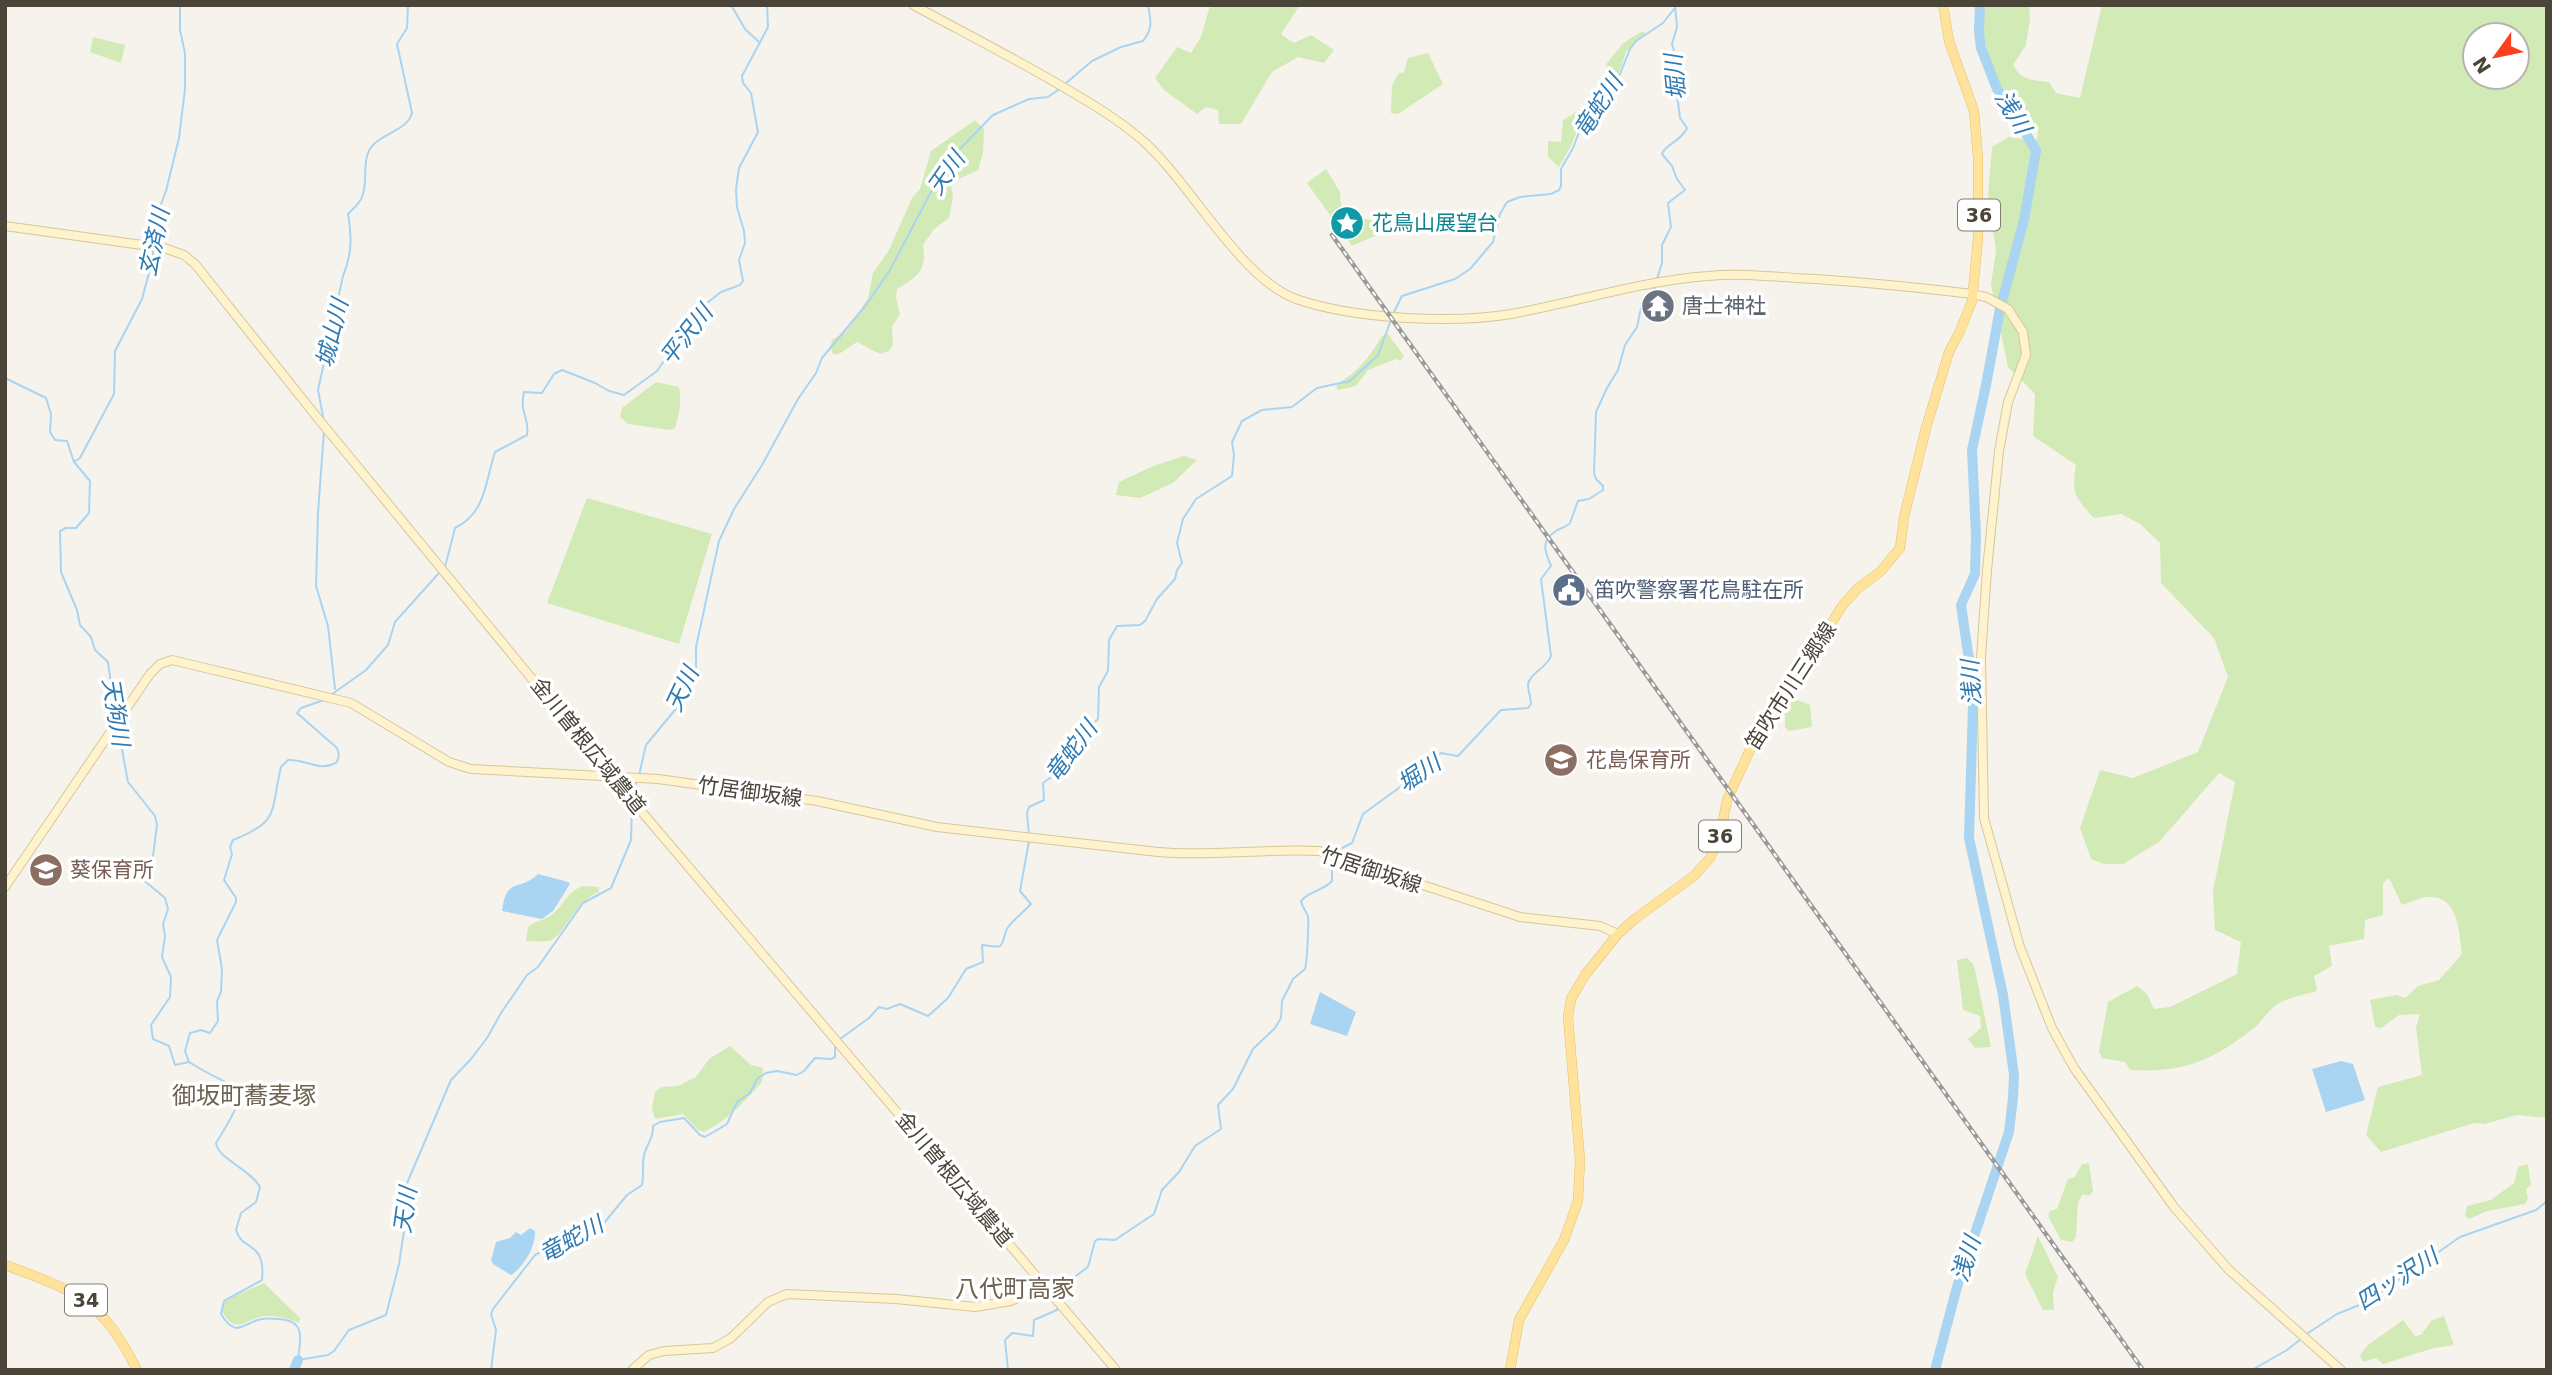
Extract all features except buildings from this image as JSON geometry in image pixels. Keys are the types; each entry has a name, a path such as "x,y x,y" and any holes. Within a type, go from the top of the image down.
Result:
{"main road":[{"name":"笛吹市川三郷線","path":"1510,1370 1519,1320 1564,1240 1578,1201 1580,1160 1568,1017 1572,999 1585,975 1618,934 1694,876 1710,858 1720,836 1727,800 1759,730 1802,671 1842,606 1858,588 1893,559 1900,548 1904,517 1926,428 1949,352 1960,331 1972,294 1979,202 1974,111 1949,41 1943,5"},
{"name":"34","path":"5,1265 52,1283 87,1301 114,1329 137,1370"}],"street":[{"path":"913,5 1114,117 1144,141 1247,262 1272,287 1294,298 1345,312 1479,318 1653,284 1734,274 1868,282 1972,294 1986,297 2007,309 2023,332 2026,355 2012,392 1999,451 1987,570 1981,671 1984,818 2020,947 2052,1028 2074,1069 2174,1207 2229,1270 2341,1370"},
{"name":"金川曽根広域農道","path":"5,226 162,248 184,255 195,264 320,421 636,806 1116,1370"},
{"name":"竹居御坂線","path":"5,887 156,667 172,660 351,703 439,756 461,766 484,770 639,778 817,801 937,827 1184,855 1285,849 1319,851 1520,917 1600,926 1618,934"},
{"path":"632,1370 649,1354 713,1348 731,1338 768,1301 787,1294 896,1299 975,1307 1012,1301 1044,1284"}],"green space":[{"path":"1210,5 1300,5 1281,34 1294,43 1311,35 1334,50 1324,63 1298,57 1272,72 1241,124 1219,124 1218,110 1206,107 1197,114 1164,90 1155,78 1177,47 1191,53 1201,37"},
{"path":"1984,5 2029,5 2026,45 2013,65 2024,77 2049,82 2056,93 2080,98 2102,5 2547,5 2547,1118 2517,1115 2484,1124 2474,1123 2381,1152 2366,1135 2378,1087 2422,1075 2416,1027 2420,1014 2399,1015 2381,1028 2375,1027 2370,1000 2396,995 2405,998 2418,986 2439,980 2462,954 2456,917 2446,902 2429,897 2402,905 2389,878 2383,883 2383,915 2365,920 2364,939 2329,946 2332,966 2314,976 2317,991 2277,1004 2239,1039 2196,1063 2166,1069 2130,1070 2125,1062 2102,1058 2099,1051 2108,1002 2137,986 2147,994 2154,1009 2170,1007 2237,974 2241,942 2215,930 2213,891 2235,782 2219,773 2159,842 2123,864 2104,864 2091,859 2080,828 2100,770 2133,778 2198,752 2228,677 2214,638 2161,583 2160,543 2140,524 2121,514 2094,518 2082,505 2074,489 2076,465 2033,436 2035,394 2008,367 1991,284 1996,251 1988,194 1992,147 2009,137 2036,141 2038,132 2027,118 2023,100 2015,105 2000,86 1989,59 1984,30"},
{"path":"1643,31 1645,34 1626,52 1617,79 1595,111 1579,126 1559,167 1548,157 1548,141 1561,142 1563,120 1597,99 1603,86 1607,63 1623,43"},
{"path":"93,37 125,45 121,63 90,52"},
{"path":"1428,53 1443,84 1398,114 1391,113 1392,86 1398,74 1404,72 1408,58"},
{"path":"975,120 984,129 983,153 978,170 951,185 953,197 949,218 934,229 923,245 924,261 919,272 897,289 900,314 892,327 893,345 889,351 880,354 857,342 839,354 833,354 830,346 833,339 846,332 868,298 873,273 889,250 912,198 920,189 931,151"},
{"path":"1326,169 1340,192 1341,205 1346,215 1391,224 1388,230 1352,246 1307,183"},
{"path":"1388,334 1404,356 1400,361 1396,359 1368,370 1356,386 1338,390 1336,387 1358,369 1382,336"},
{"path":"656,382 679,387 680,403 675,428 670,430 628,424 620,417 622,408"},
{"path":"1184,456 1197,460 1173,483 1140,498 1116,495 1119,482 1153,466"},
{"path":"587,498 712,534 679,644 547,603"},
{"path":"1790,697 1810,705 1812,727 1789,731 1785,727 1785,715 1780,711 1781,704"},
{"path":"583,886 599,887 599,892 576,910 554,939 526,941 528,927 551,916 570,894"},
{"path":"1967,958 1974,965 1991,1047 1975,1048 1968,1039 1981,1028 1980,1016 1963,1010 1957,960"},
{"path":"730,1046 751,1065 763,1068 762,1082 742,1104 704,1132 698,1130 683,1114 655,1119 652,1108 655,1092 662,1087 678,1086 696,1077 709,1059"},
{"path":"2089,1163 2093,1191 2089,1196 2083,1194 2078,1202 2076,1237 2072,1242 2061,1240 2048,1216 2050,1211 2057,1209 2068,1179 2075,1177 2082,1164"},
{"path":"2528,1164 2531,1185 2526,1189 2528,1198 2525,1204 2487,1211 2469,1219 2465,1215 2467,1206 2491,1200 2514,1183 2518,1167"},
{"path":"2038,1236 2058,1277 2053,1292 2054,1310 2043,1310 2025,1274"},
{"path":"264,1283 300,1318 299,1323 270,1316 235,1324 227,1318 222,1311 224,1303"},
{"path":"2444,1316 2454,1345 2434,1348 2383,1364 2376,1358 2363,1362 2360,1355 2368,1345 2403,1320 2415,1336 2421,1335 2431,1321"}],"water":[{"path":"538,874 570,884 553,911 542,919 502,911 510,889"},
{"path":"1320,992 1356,1012 1347,1036 1310,1024"},
{"path":"2341,1061 2353,1064 2365,1100 2326,1112 2312,1069"},
{"path":"530,1228 535,1231 534,1243 516,1271 511,1275 493,1264 491,1260 496,1242 510,1238 516,1232 521,1235"}],"waterway":[{"name":"玄済川","path":"153,244 154,223 166,191 179,138 185,89 185,53 180,30 180,5"},
{"name":"城山川","path":"324,422 318,390 350,253 348,214 362,197 370,149 406,123 412,113 397,44 407,28 408,5"},
{"path":"731,5 745,29 760,43"},
{"name":"平沢川","path":"445,567 455,528 473,514 483,496 495,452 527,435 524,392 542,393 554,374 562,370 624,395 657,371 702,307 721,292 740,285 743,281 739,260 745,243 736,189 739,168 758,132 751,93 743,83 742,76 768,27 767,5"},
{"name":"天川","path":"1065,84 1092,61 1121,47 1143,41 1150,24 1148,5"},
{"name":"堀川","path":"1657,279 1662,263 1662,245 1671,227 1668,203 1685,190 1662,154 1687,128 1680,118 1672,80 1676,58 1672,44 1677,27 1675,5"},
{"name":"浅川","path":"1935,1370 1957,1287 2009,1132 2014,1075 2003,995 1969,838 1974,673 1968,653 1961,605 1975,574 1972,450 2000,309 2024,220 2036,151 2009,104 1997,89 1981,48 1980,5"},
{"name":"竜蛇川","path":"1393,314 1402,296 1455,279 1470,269 1493,242 1500,214 1507,202 1559,190 1561,169 1581,127 1597,113 1614,89 1630,49 1636,41 1663,23 1674,9"},
{"name":"天川","path":"639,775 646,745 687,693 696,667 696,647 719,541 734,509 816,373 822,358 866,305 890,270 934,186 957,152 993,115 1029,99 1048,97 1061,88"},
{"name":"玄済川","path":"74,462 80,458 114,394 115,351 142,299 153,250"},
{"name":"堀川","path":"1335,854 1352,843 1363,814 1418,774 1441,753 1458,756 1501,710 1528,708 1531,704 1529,681 1551,656 1541,579 1551,566 1546,552 1547,539 1570,523 1578,501 1589,499 1603,490 1594,473 1596,412 1618,370 1625,345 1637,327 1642,303 1655,288"},
{"name":"竜蛇川","path":"1029,835 1027,813 1029,807 1044,800 1043,783 1050,778 1073,743 1098,719 1099,687 1108,671 1109,640 1117,626 1140,625 1145,621 1157,599 1175,579 1182,563 1177,543 1183,519 1196,499 1232,476 1232,442 1242,421 1262,410 1292,407 1317,388 1350,381 1378,355 1391,320"},
{"name":"天狗川","path":"5,378 46,398 51,414 50,432 55,440 67,441 74,462 90,481 89,513 76,528 60,531 61,572 77,610 80,625 91,637 95,650 108,662 116,719"},
{"name":"城山川","path":"324,431 316,586 328,626 335,689"},
{"name":"平沢川","path":"331,695 366,670 388,645 395,622 439,573"},
{"name":"玄済川","path":"324,700 301,708 297,713 337,748 337,762 319,766 288,760 281,767 271,813 259,827 233,840 224,880 236,902 217,940 222,969 221,992 217,1001 218,1021 210,1033 201,1030 190,1033 185,1051 189,1062 236,1090 236,1108 216,1143 222,1154 260,1187 256,1202 241,1213 236,1230 239,1237 257,1252 262,1267 262,1280 224,1301 221,1314 236,1328 264,1319 294,1323 300,1333 298,1360 328,1355 349,1330 386,1315 399,1264 406,1218 405,1188 451,1080 487,1038 527,975 538,967 583,903 611,888 631,840 632,804"},
{"name":"天狗川","path":"118,728 128,782 155,816 157,825 153,856 149,867 140,877 165,898 168,909 163,924 165,936 162,957 171,977 170,997 151,1025 153,1039 169,1046 175,1065 189,1062"},
{"name":"天川","path":"633,795 637,780"},
{"name":"竜蛇川","path":"840,1039 869,1018 879,1007 887,1009 900,1004 928,1016 948,998 966,969 983,962 982,945 1001,945 1009,926 1031,904 1020,891 1029,841"},
{"name":"堀川","path":"1061,1299 1069,1281 1088,1267 1095,1241 1115,1240 1154,1214 1162,1190 1179,1172 1195,1146 1221,1129 1218,1105 1233,1089 1253,1049 1275,1028 1281,1018 1282,1001 1293,979 1305,969 1308,916 1301,901 1332,881 1332,859"},
{"name":"竜蛇川","path":"491,1370 496,1330 491,1314 493,1309 535,1255 604,1223 627,1195 642,1185 644,1155 653,1126 660,1122 684,1118 705,1137 727,1124 737,1102 750,1093 757,1079 766,1073 777,1071 797,1075 815,1058 835,1057 835,1047"},
{"name":"四ッ沢川","path":"2305,1335 2337,1314 2367,1302 2460,1237 2536,1210 2547,1201"},
{"name":"堀川","path":"1008,1370 1005,1340 1012,1333 1033,1336 1034,1320 1057,1310 1058,1307"},
{"name":"四ッ沢川","path":"2252,1370 2301,1339"},
{"name":"天川","path":"294,1370 298,1360"}],"railway":[{"path":"1332,235 2143,1370"}],"place":[{"name":"花鳥山展望台","path":"1347,223"},
{"name":"唐士神社","path":"1658,306"},
{"name":"笛吹警察署花鳥駐在所","path":"1569,590"},
{"name":"花島保育所","path":"1561,760"},
{"name":"葵保育所","path":"46,870"}],"district":[{"name":"御坂町蕎麦塚","path":"244,1096"},
{"name":"八代町高家","path":"1015,1289"}]}
